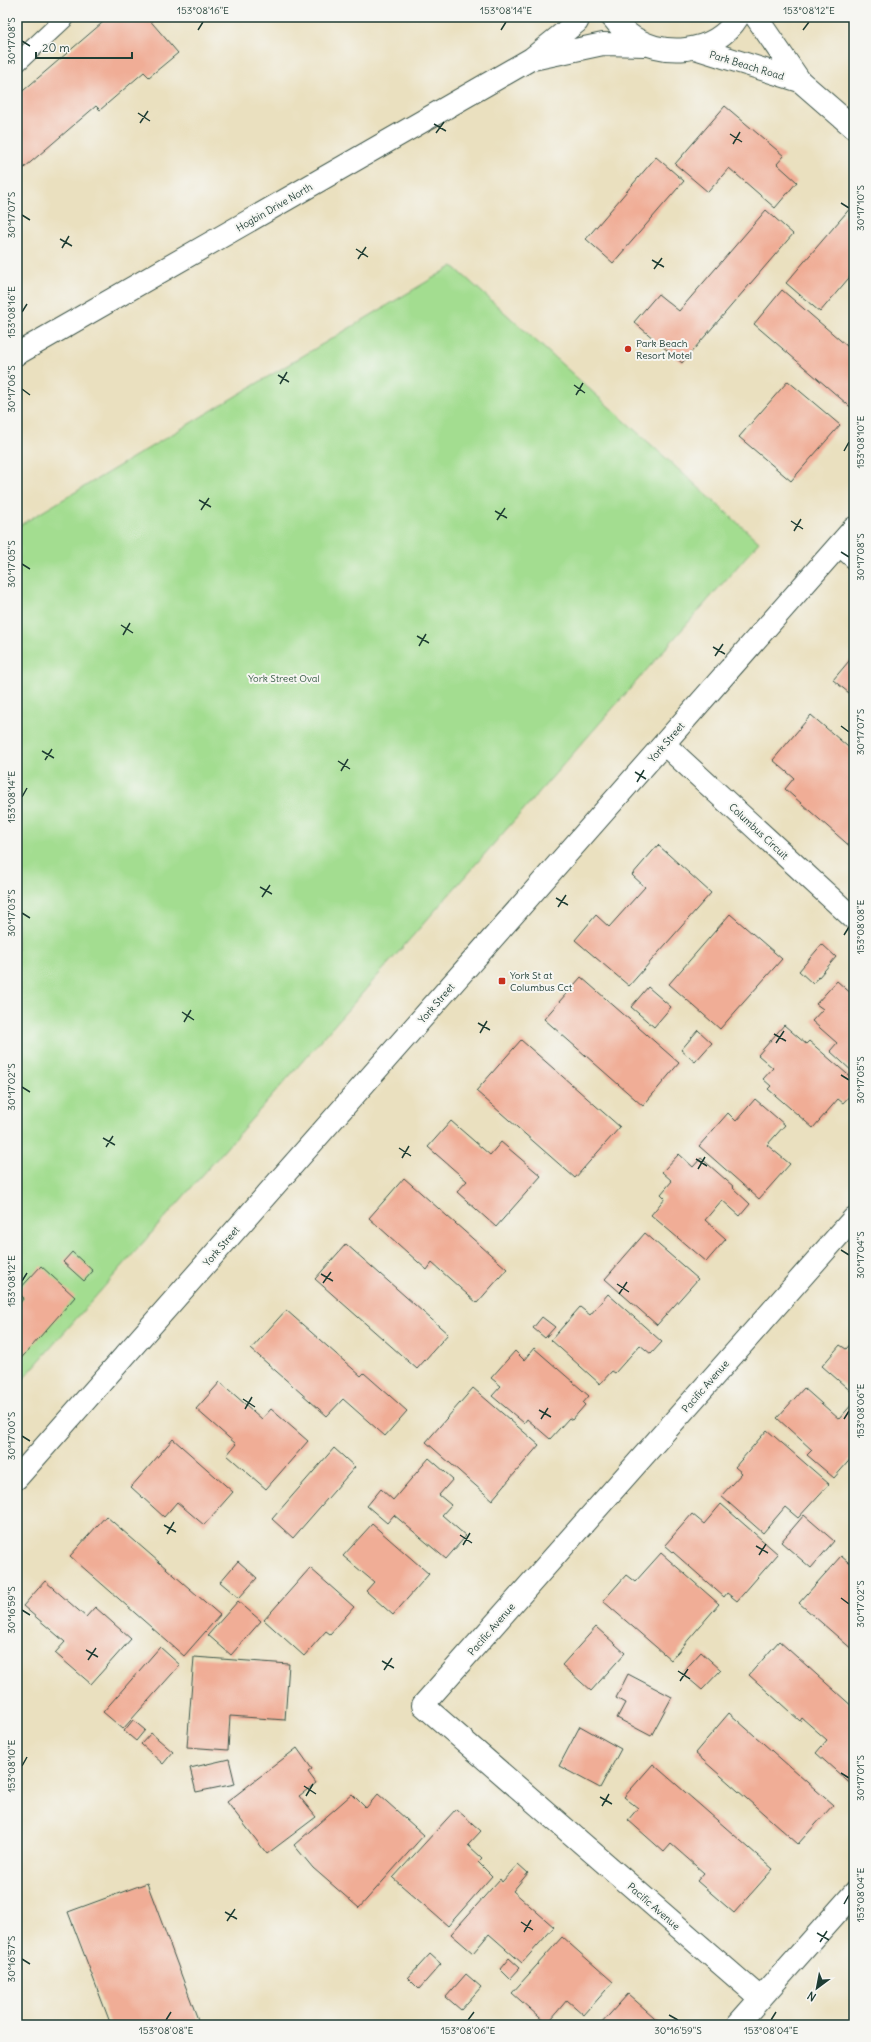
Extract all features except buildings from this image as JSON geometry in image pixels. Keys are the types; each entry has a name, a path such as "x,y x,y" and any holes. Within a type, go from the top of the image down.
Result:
{"street":[{"name":"Hogbin Drive North","path":"17,354 531,59 577,22 579,17"},
{"path":"612,17 626,33 647,45 671,51 695,48 717,39 734,23 738,17"},
{"name":"Park Beach Road","path":"756,17 800,81 854,128"},
{"name":"Hogbin Drive North","path":"531,59 603,44 647,45"},
{"name":"Park Beach Road","path":"695,48 800,81"},
{"name":"York Street","path":"17,1478 664,744 846,553 854,528"},
{"name":"Columbus Circuit","path":"664,744 854,919"},
{"name":"Pacific Avenue","path":"760,1998 423,1705 854,1218"},
{"path":"737,2025 854,1893"}],"lane":[{"path":"17,63 66,17"}],"green space":[{"name":"York Street Oval","path":"453,266 759,542 17,1386 17,527"}],"place":[{"name":"Park Beach Resort Motel","path":"628,349"},
{"name":"York St at Columbus Cct","path":"502,981"}]}
